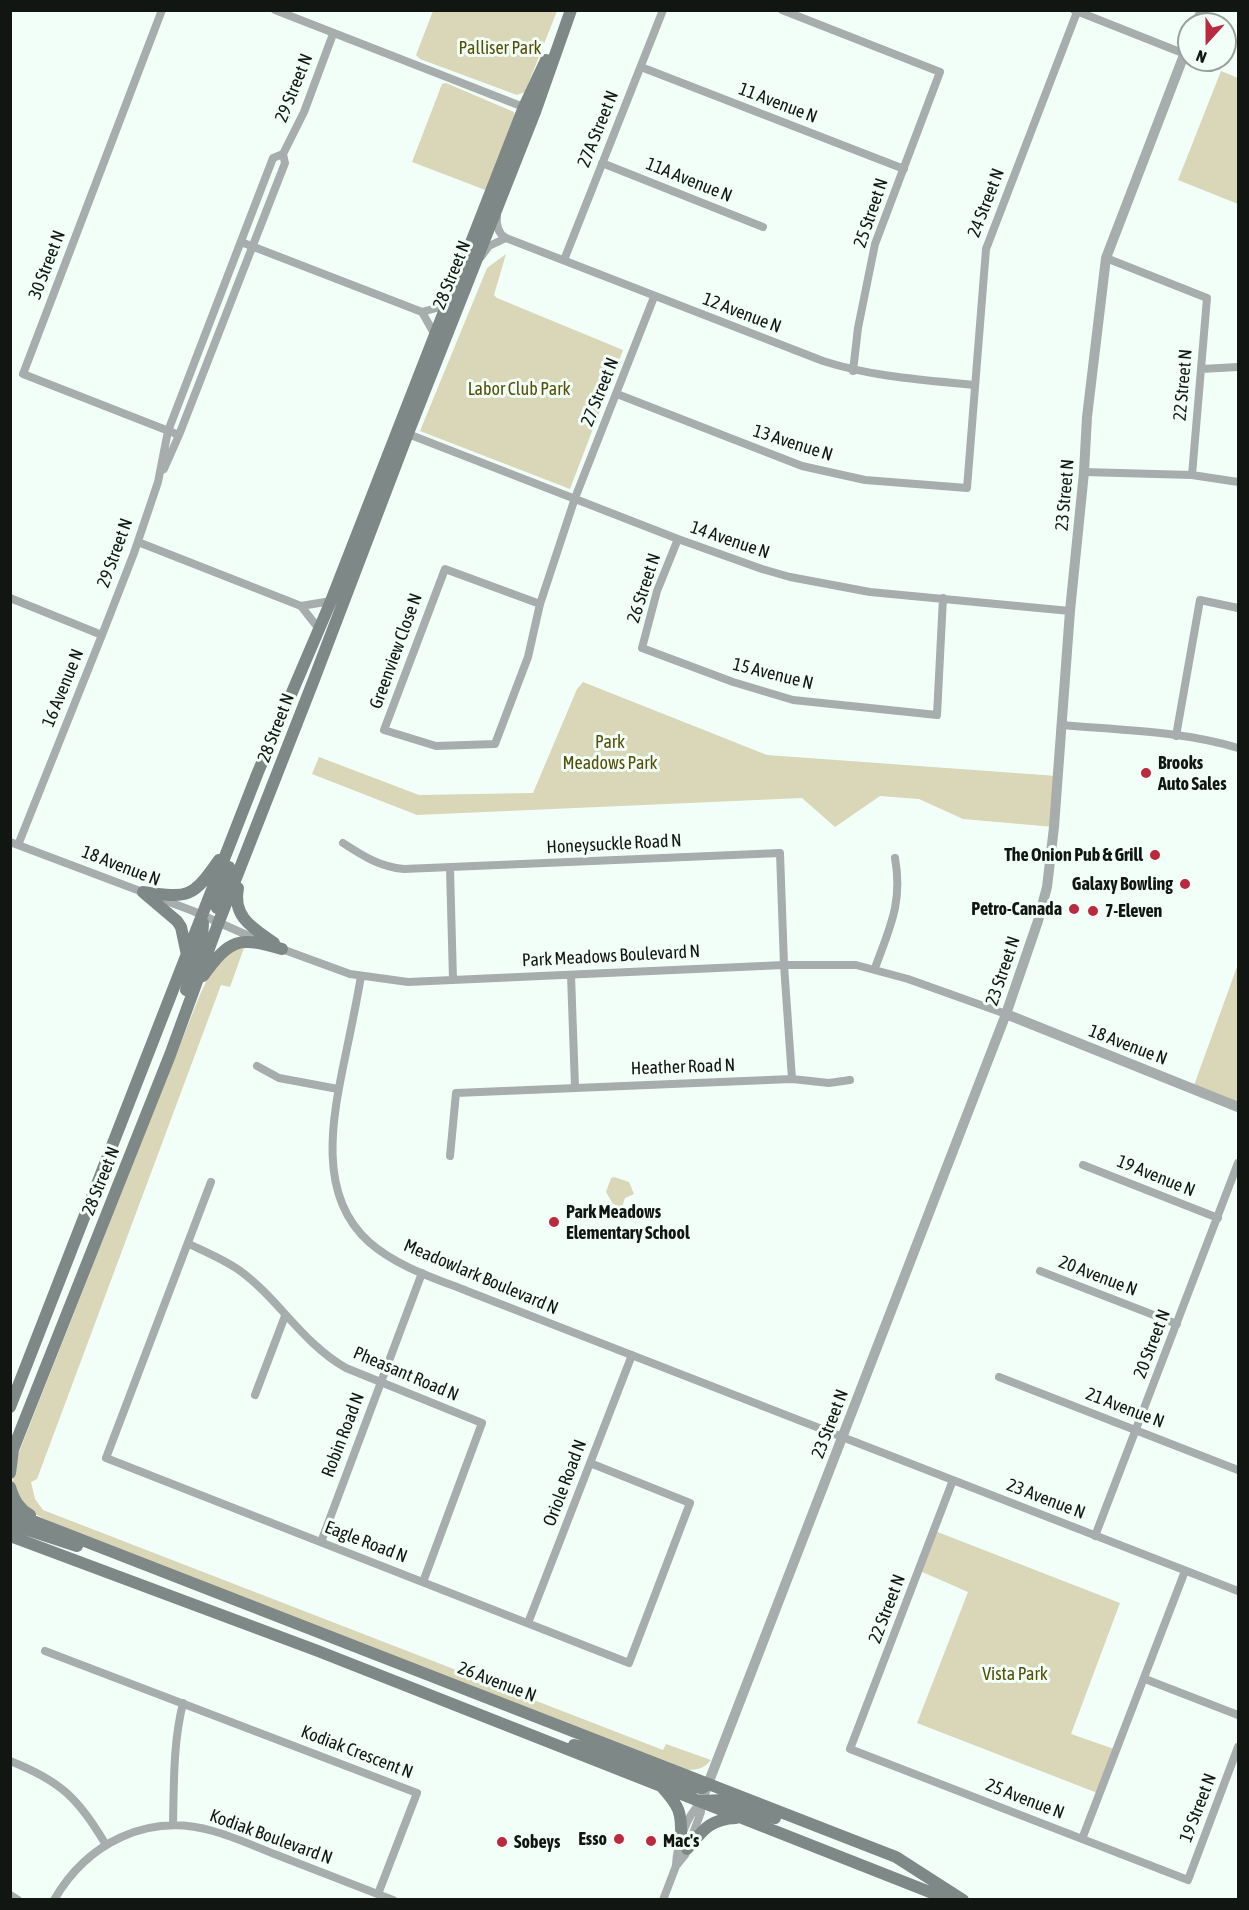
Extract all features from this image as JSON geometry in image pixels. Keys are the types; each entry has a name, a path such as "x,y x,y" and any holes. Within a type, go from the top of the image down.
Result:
{"main road":[{"name":"28 Street N","path":"10,1473 12,1453 170,1055 402,432 435,335 570,10"},
{"name":"28 Street N","path":"10,1407 258,772 402,432 476,265 530,110"},
{"path":"218,924 216,910 231,858 252,800 258,772"},
{"path":"143,892 183,896 193,891 210,872 231,841"},
{"path":"243,862 235,900 239,912 247,923 282,949"},
{"path":"143,892 177,921 181,927 187,956"},
{"path":"170,1055 190,976 202,941 204,929 202,916"},
{"path":"194,989 212,963 227,947 235,943 261,943 282,949"},
{"path":"10,1418 19,1384"},
{"path":"10,1487 22,1511 60,1532"},
{"name":"26 Avenue N","path":"10,1512 896,1857 963,1899"},
{"path":"10,1524 164,1572"},
{"name":"26 Avenue N","path":"10,1536 318,1651 950,1899"},
{"path":"10,1541 26,1543"},
{"path":"550,1742 597,1751 693,1787 702,1788 709,1784"},
{"path":"661,1786 679,1809 684,1844"},
{"path":"701,1802 723,1800 808,1829 834,1833"},
{"path":"684,1844 714,1821 740,1817"}],"street":[{"name":"30 Street N","path":"162,10 23,374 179,435"},
{"path":"274,10 530,110"},
{"name":"27A Street N","path":"564,260 663,10"},
{"name":"25 Street N","path":"782,10 940,72 875,244 858,328 853,371"},
{"path":"1076,11 1177,51"},
{"name":"24 Street N","path":"967,488 986,249 1076,11"},
{"name":"29 Street N","path":"283,154 304,112 333,34"},
{"name":"11 Avenue N","path":"641,68 904,170"},
{"name":"23 Street N","path":"663,1899 684,1844 701,1812 701,1802 1006,1014 1038,921 1047,887 1054,827 1087,417 1106,258 1178,72"},
{"path":"283,154 285,163 253,247 179,435 158,482 168,431 273,158 283,154"},
{"name":"11A Avenue N","path":"602,163 763,227"},
{"path":"476,265 489,246 506,238 496,226 498,206"},
{"name":"12 Avenue N","path":"506,238 654,297 853,371 887,377 975,385"},
{"path":"241,242 422,312 447,305"},
{"name":"22 Street N","path":"1106,258 1207,298 1192,475"},
{"name":"27 Street N","path":"574,498 654,297"},
{"path":"422,312 435,335"},
{"path":"1201,369 1239,368"},
{"name":"13 Avenue N","path":"617,394 802,466 865,480 967,488"},
{"name":"14 Avenue N","path":"402,432 678,539 762,569 818,583 870,592 1070,611"},
{"path":"1084,472 1192,475 1239,482"},
{"name":"29 Street N","path":"102,635 138,542 158,482"},
{"name":"Greenview Close N","path":"540,604 445,569 384,730 436,746 495,744 528,659 540,604 574,498"},
{"name":"26 Street N","path":"642,648 657,591 678,539"},
{"path":"138,542 301,606 319,629"},
{"name":"16 Avenue N","path":"10,598 102,635 14,844"},
{"name":"15 Avenue N","path":"642,648 733,682 793,699 937,714 943,598"},
{"path":"1176,735 1200,600 1239,608"},
{"path":"301,606 331,601"},
{"path":"1061,725 1176,735 1239,748"},
{"name":"Honeysuckle Road N","path":"343,843 369,860 392,868 450,868 780,853 784,965"},
{"name":"18 Avenue N","path":"14,844 143,892 218,924"},
{"path":"875,968 898,900 899,881 895,858"},
{"path":"450,868 453,980"},
{"name":"Park Meadows Boulevard N","path":"218,924 339,970 361,976 408,982 784,965 856,965 875,968 916,981 1006,1014"},
{"path":"784,965 792,1079"},
{"path":"571,975 575,1087"},
{"name":"Meadowlark Boulevard N","path":"361,976 338,1089 333,1155 335,1178 342,1204 347,1216 369,1242 396,1261 422,1273 843,1437"},
{"name":"18 Avenue N","path":"1006,1014 1239,1107"},
{"path":"257,1066 279,1078 338,1089"},
{"name":"Heather Road N","path":"450,1156 456,1093 792,1079 829,1083 850,1080"},
{"name":"20 Street N","path":"1095,1536 1239,1163"},
{"name":"19 Avenue N","path":"1083,1165 1218,1218"},
{"name":"Eagle Road N","path":"211,1182 106,1458 629,1663 690,1503 590,1463"},
{"name":"Pheasant Road N","path":"189,1244 216,1256 239,1270 285,1317 334,1361 346,1368 482,1423 423,1582"},
{"name":"20 Avenue N","path":"1040,1271 1177,1324"},
{"name":"Robin Road N","path":"321,1542 422,1273"},
{"path":"255,1395 285,1317"},
{"name":"Oriole Road N","path":"528,1623 632,1355"},
{"name":"21 Avenue N","path":"999,1377 1238,1469"},
{"name":"23 Avenue N","path":"843,1437 1239,1591"},
{"name":"22 Street N","path":"850,1749 953,1480"},
{"path":"1082,1839 1185,1571"},
{"name":"Kodiak Crescent N","path":"45,1651 417,1793 378,1894"},
{"path":"1145,1679 1239,1715"},
{"path":"174,1824 175,1748 177,1725 183,1703"},
{"name":"19 Street N","path":"1188,1880 1239,1747"},
{"name":"25 Avenue N","path":"850,1749 1188,1880"},
{"path":"10,1761 57,1784 79,1803 106,1845"},
{"name":"Kodiak Boulevard N","path":"54,1899 82,1863 106,1845 145,1828 174,1824 212,1830 393,1899"},
{"path":"10,1895 18,1899"}],"green space":[{"name":"Palliser Park","path":"433,11 557,11 525,92 517,95 420,59 416,55"},
{"path":"1221,72 1238,78 1238,204 1178,180"},
{"name":"Palliser Park","path":"446,83 514,112 516,119 488,191 412,162 442,84"},
{"name":"Labor Club Park","path":"506,254 494,295 497,298 623,350 570,489 420,431 487,268"},
{"name":"Park Meadows Park","path":"583,682 767,755 1057,776 1054,827 963,819 919,799 880,796 835,827 802,798 417,815 312,774 319,757 419,795 533,793 577,689"},
{"path":"244,948 230,987 221,985 37,1479 31,1482 35,1499 43,1510 663,1750 666,1744 711,1760 702,1768 683,1770 51,1522 24,1509 12,1483 19,1452 199,997 211,973 221,960"},
{"path":"1238,964 1238,1107 1193,1088"},
{"path":"611,1178 629,1182 634,1194 625,1198 622,1207 613,1204 606,1192"},
{"name":"Vista Park","path":"935,1531 1120,1603 1071,1734 1117,1750 1100,1794 917,1723 968,1592 920,1571"}],"place":[{"name":"Brooks Auto Sales","path":"1146,773"},
{"name":"The Onion Pub & Grill","path":"1155,855"},
{"name":"Galaxy Bowling","path":"1185,884"},
{"name":"Petro-Canada","path":"1074,909"},
{"name":"7-Eleven","path":"1093,911"},
{"name":"Park Meadows Elementary School","path":"554,1222"},
{"name":"Esso","path":"619,1839"},
{"name":"Mac's","path":"651,1841"},
{"name":"Sobeys","path":"502,1842"}]}
